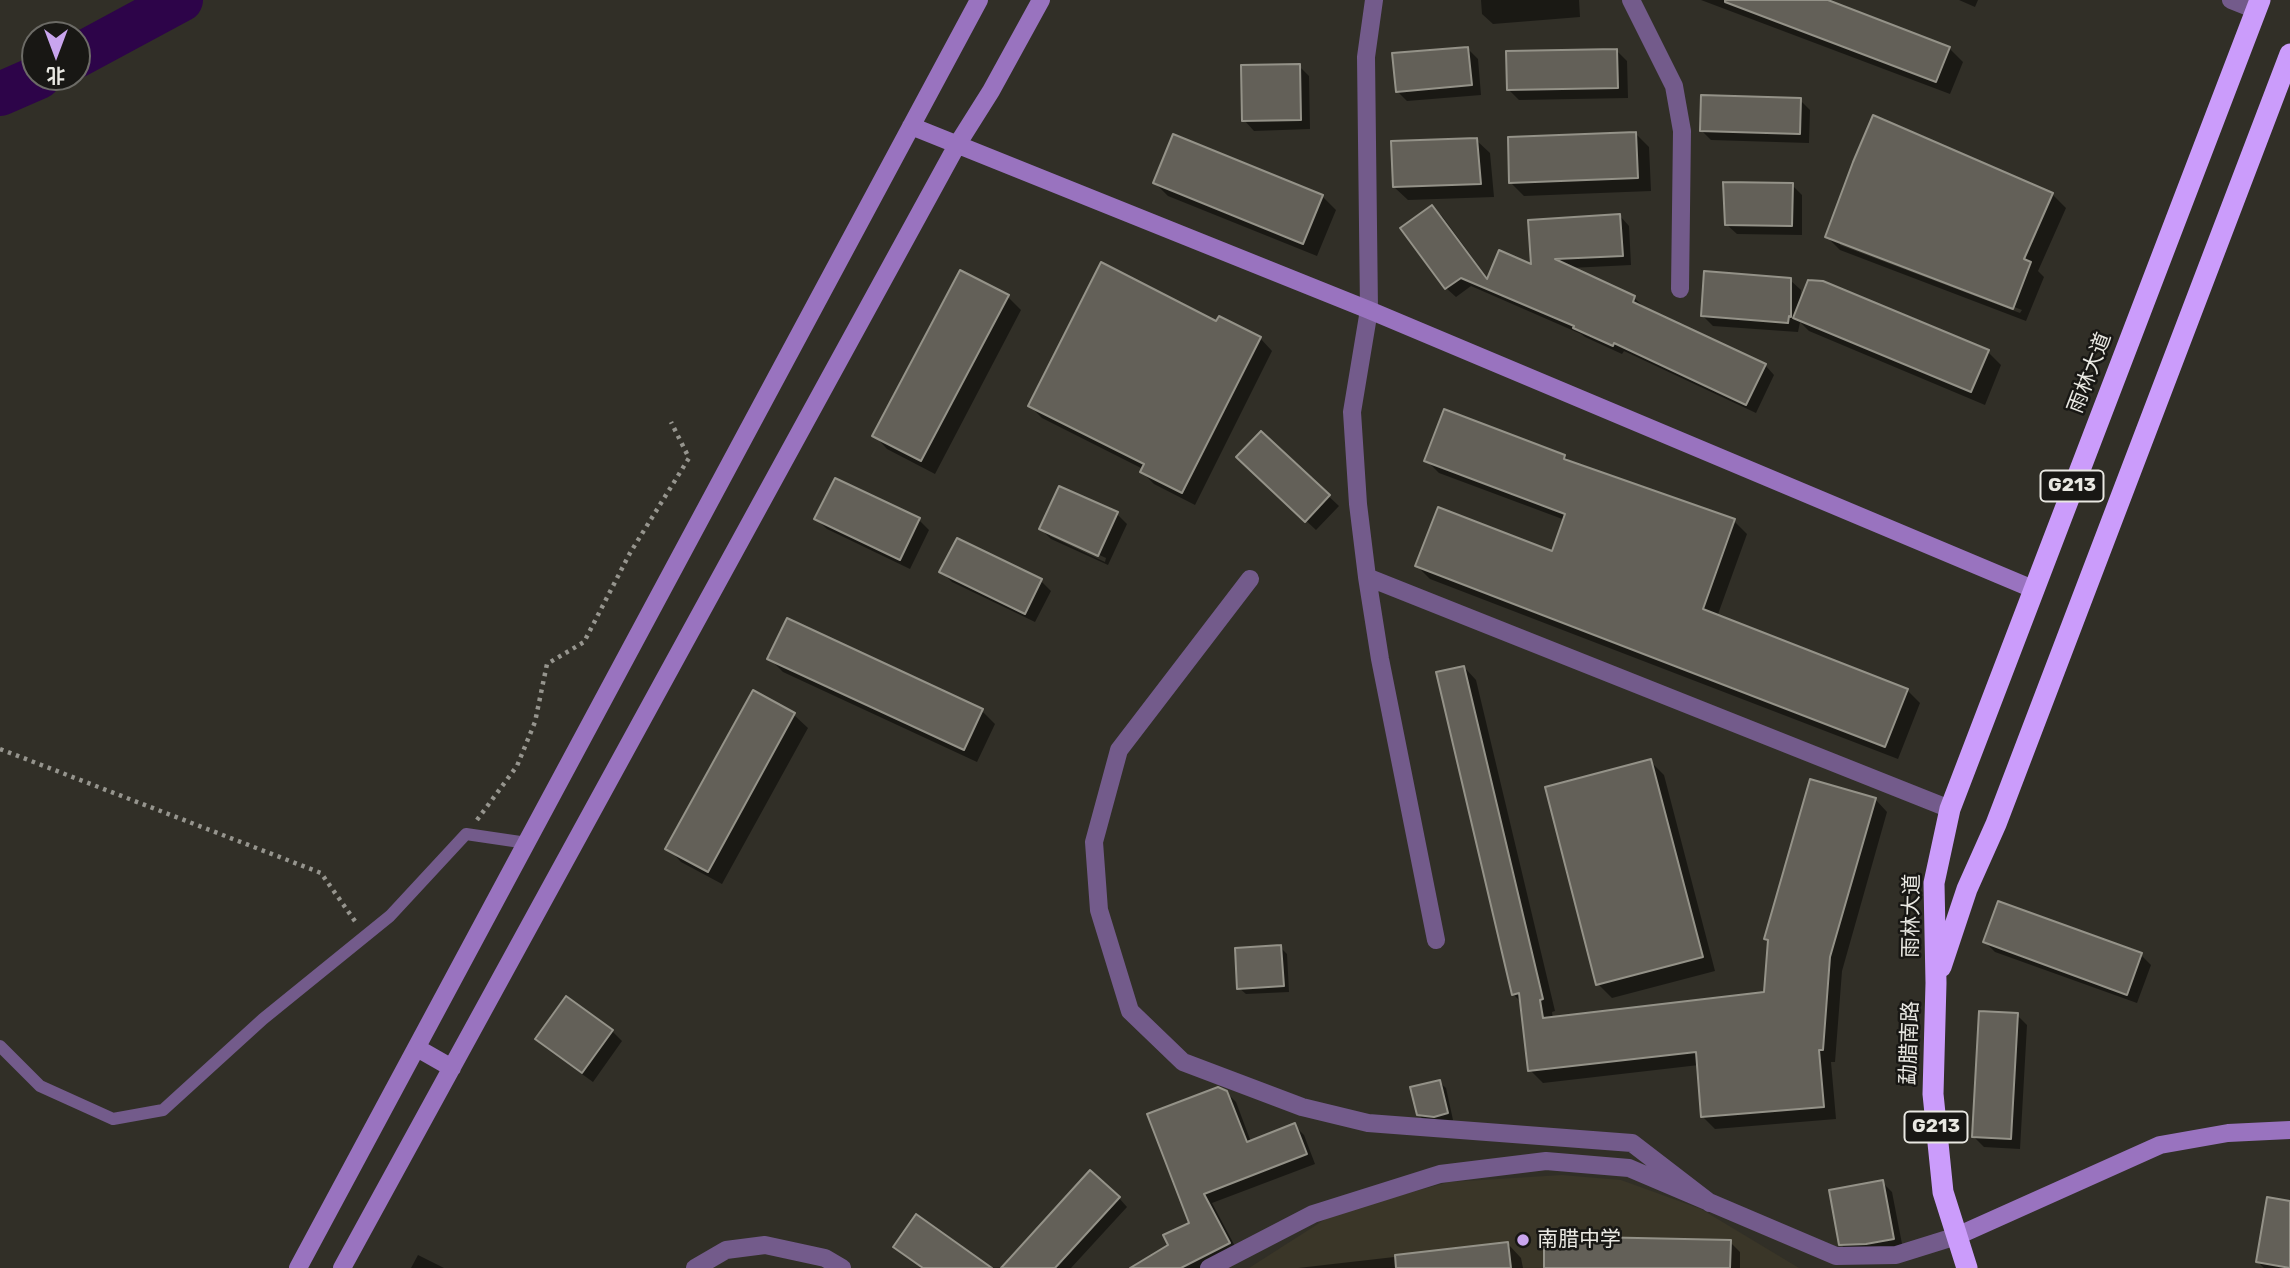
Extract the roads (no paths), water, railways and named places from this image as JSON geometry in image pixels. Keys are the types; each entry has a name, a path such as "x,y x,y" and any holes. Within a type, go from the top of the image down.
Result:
{"highway":[{"name":"雨林大道","path":"1936,983 1934,883 1950,809 2032,589 2258,5"},
{"name":"雨林大道","path":"1936,983 1967,889 1996,824 2290,54"},
{"name":"勐腊南路","path":"1936,983 1933,1094 1942,1192 1967,1268"}],"street":[{"path":"298,1268 979,0"},
{"path":"342,1268 957,145 991,91 1041,0"},
{"path":"1374,0 1366,57 1369,310 1352,412 1357,504 1380,659 1436,940"},
{"path":"1631,0 1674,86 1682,131 1680,289"},
{"path":"2231,0 2258,5"},
{"path":"911,126 1369,310 2032,589"},
{"path":"1367,577 1950,809"},
{"path":"1250,579 1119,750 1094,842 1099,910 1130,1011 1183,1062 1302,1107 1368,1123 1632,1143 1710,1203"},
{"path":"417,1048 452,1068"},
{"path":"1209,1268 1313,1214 1440,1174 1546,1161 1629,1168 1836,1256 1896,1255 1957,1236 2160,1144 2228,1133 2290,1130"},
{"path":"695,1268 726,1250 765,1245 825,1258 842,1268"}],"lane":[{"path":"0,1046 40,1086 113,1119 163,1110 263,1019 390,916 466,834 527,843"}],"waterway":[{"path":"91,48 181,0"},
{"path":"0,94 21,85"}],"place":[{"name":"南腊中学","path":"1523,1240"}]}
